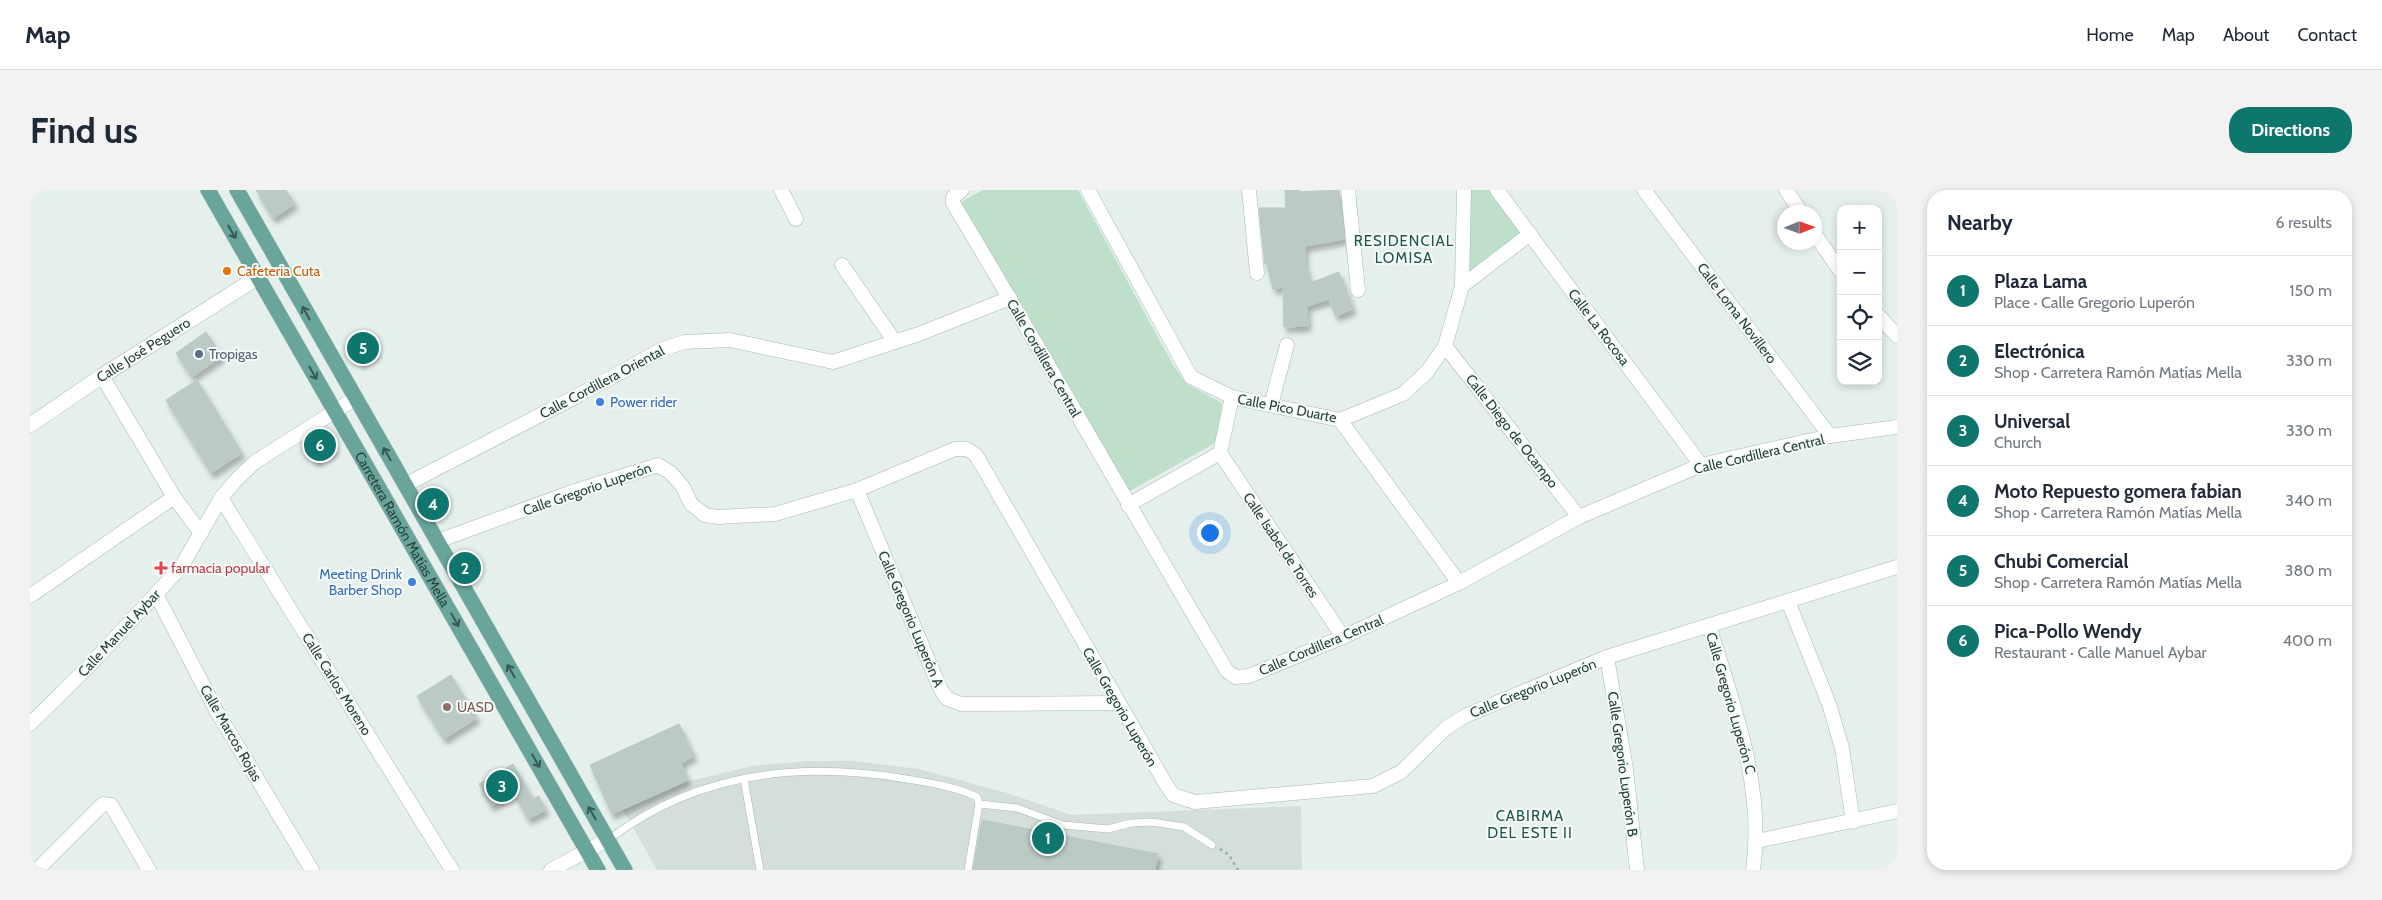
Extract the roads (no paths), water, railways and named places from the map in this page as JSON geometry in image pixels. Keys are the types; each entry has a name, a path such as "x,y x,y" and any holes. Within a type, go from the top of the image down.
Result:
{"main road":[{"name":"Carretera Ramón Matías Mella","path":"208,190 598,870"},
{"name":"Carretera Ramón Matías Mella","path":"237,190 625,870"},
{"name":"Calle José Peguero","path":"30,425 102,376 258,277"}],"street":[{"path":"782,190 796,219"},
{"name":"Calle Pico Duarte","path":"1088,190 1191,377 1232,397 1340,420 1403,394 1427,372 1445,346 1462,286 1464,190"},
{"path":"1248,190 1257,273"},
{"path":"1348,190 1358,290"},
{"name":"Calle La Rocosa","path":"1498,190 1701,465"},
{"name":"Calle Loma Novillero","path":"1644,190 1830,436"},
{"path":"1786,190 1796,205"},
{"name":"Calle Cordillera Central","path":"957,193 953,203 1010,298 1128,505 1227,671 1235,676 1249,676 1343,637 1459,583 1579,517 1701,465 1830,436 1897,427"},
{"path":"1462,286 1530,234"},
{"path":"1822,245 1837,266"},
{"path":"842,265 896,342"},
{"name":"Calle Cordillera Oriental","path":"405,485 579,395 663,348 684,342 730,340 833,362 849,359 1010,298"},
{"path":"1882,319 1897,336"},
{"path":"1271,405 1287,345"},
{"name":"Calle Diego de Ocampo","path":"1445,346 1579,517"},
{"path":"102,376 174,497 201,533"},
{"path":"1128,505 1220,453 1232,397"},
{"name":"Calle Manuel Aybar","path":"30,724 90,666 181,567 221,498 255,462 354,398"},
{"path":"1340,420 1459,583"},
{"name":"Calle Gregorio Luperón","path":"438,542 569,493 658,465 671,473 691,504 705,515 775,514 857,490 955,449 972,452 1164,781 1173,795 1195,802 1373,786 1401,772 1446,728 1464,716 1607,657 1897,567"},
{"name":"Calle Isabel de Torres","path":"1220,453 1343,637"},
{"name":"Calle Gregorio Luperón A","path":"857,490 939,686 946,698 961,704 1118,703"},
{"path":"30,596 174,497"},
{"name":"Calle Carlos Moreno","path":"221,498 452,870"},
{"name":"Calle Marcos Rojas","path":"156,594 216,710 312,870"},
{"path":"1788,601 1829,704 1842,748 1853,822"},
{"name":"Calle Gregorio Luperón C","path":"1709,625 1751,769 1758,841 1753,870"},
{"name":"Calle Gregorio Luperón B","path":"1607,657 1626,769 1637,870"},
{"path":"37,870 103,804 107,803 111,805 148,870"},
{"path":"1758,841 1897,811"},
{"path":"552,870 607,840"}],"lane":[{"path":"607,840 627,825 670,800 714,786 744,779 798,771 849,772 911,780 977,797 979,804 968,870"},
{"path":"744,779 760,870"},
{"path":"979,804 1017,808 1062,825 1108,829 1131,823 1152,822 1184,827 1212,845"}],"place":[{"name":"Cafeteria Cuta","path":"227,271"},
{"name":"Chubi Comercial","path":"363,348"},
{"name":"Tropigas","path":"199,354"},
{"name":"Power rider","path":"600,402"},
{"name":"Pica-Pollo Wendy","path":"320,445"},
{"name":"Moto Repuesto gomera fabian","path":"433,504"},
{"name":"farmacia popular","path":"161,568"},
{"name":"Electrónica","path":"465,568"},
{"name":"Meeting Drink Barber Shop","path":"412,582"},
{"name":"UASD","path":"447,707"},
{"name":"Universal","path":"502,786"},
{"name":"Plaza Lama","path":"1048,838"}],"district":[{"name":"RESIDENCIAL LOMISA","path":"1404,250"},
{"name":"CABIRMA DEL ESTE II","path":"1530,824"}]}
